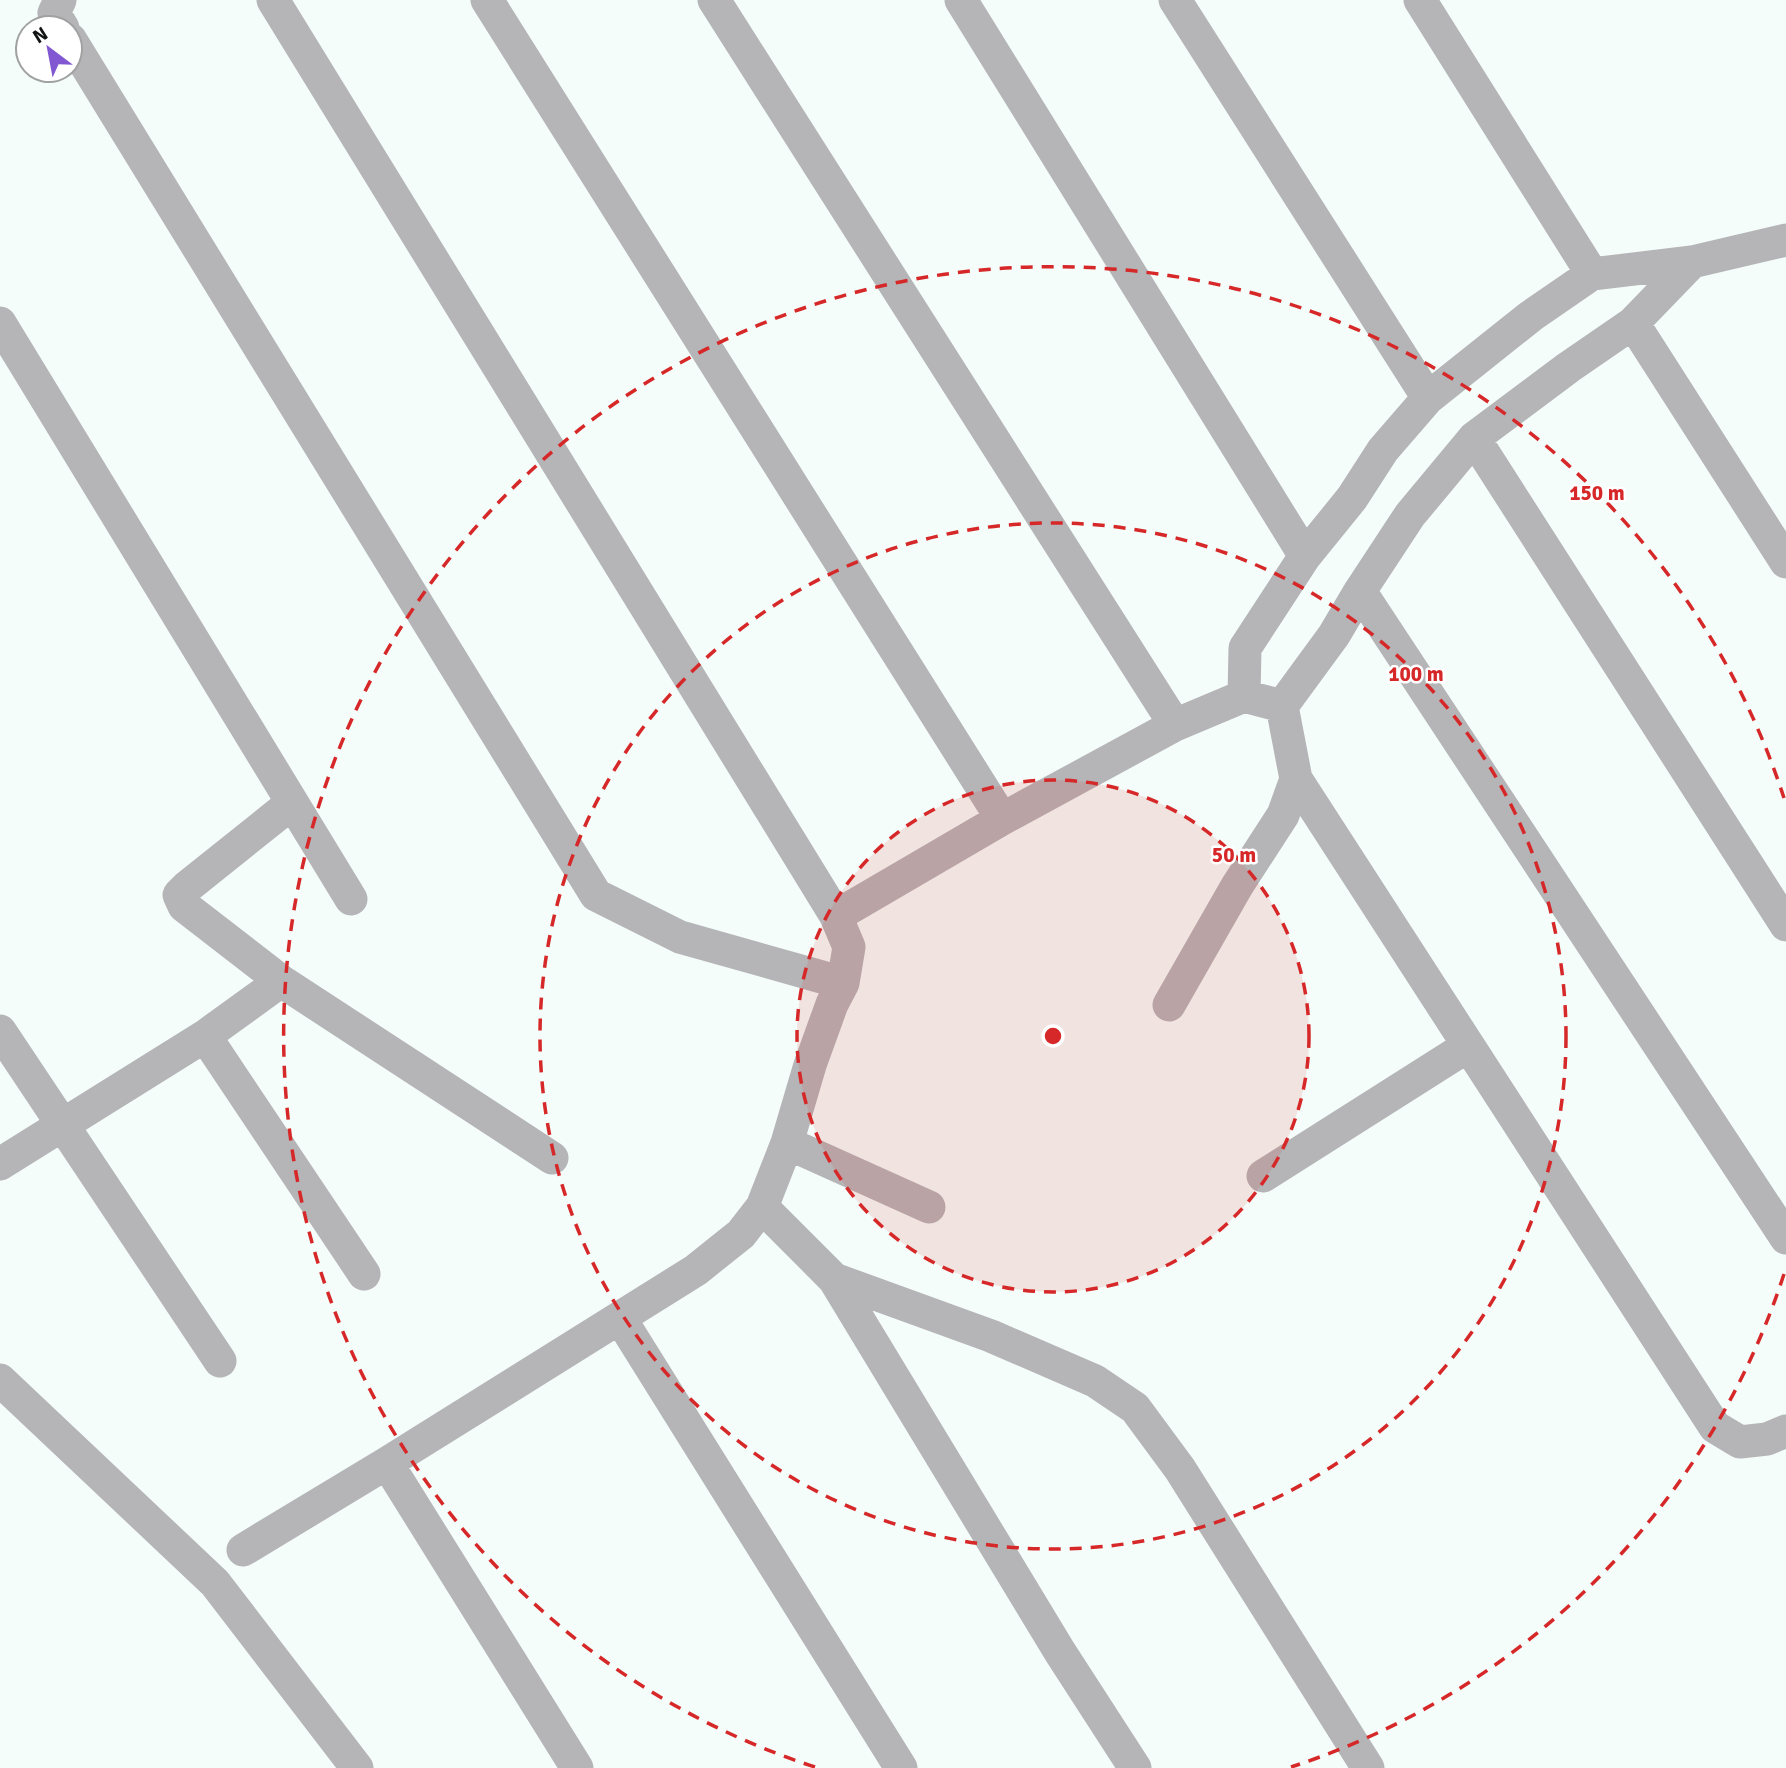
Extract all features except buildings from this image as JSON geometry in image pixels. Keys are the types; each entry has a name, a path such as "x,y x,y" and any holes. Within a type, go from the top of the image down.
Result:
{"street":[{"path":"243,1550 696,1270 741,1234 762,1206 787,1143 810,1065 832,1004 843,983 849,947 836,916 274,0"},
{"path":"487,0 1002,819"},
{"path":"714,0 1175,724"},
{"path":"961,0 1305,556"},
{"path":"1175,0 1428,398"},
{"path":"1420,0 1592,274"},
{"path":"84,62 596,895 680,937 843,983"},
{"path":"1244,696 1245,648 1305,556 1352,498 1383,450 1428,398 1531,316 1592,274 1692,261 1786,240"},
{"path":"1692,261 1633,323 1474,438 1410,515 1334,635 1282,706 1296,779 1715,1427 1741,1442 1768,1439 1786,1432"},
{"path":"0,323 351,900"},
{"path":"1633,323 1786,562"},
{"path":"1474,438 1786,925"},
{"path":"1360,591 1786,1238"},
{"path":"836,916 1002,819 1175,724 1244,696 1282,706"},
{"path":"1169,1005 1237,886 1283,815 1296,779"},
{"path":"292,803 179,895 184,906 281,981 552,1158"},
{"path":"0,1164 205,1036 281,981"},
{"path":"0,1031 220,1361"},
{"path":"205,1036 364,1274"},
{"path":"1263,1176 1468,1046"},
{"path":"787,1143 929,1207"},
{"path":"762,1206 834,1279 1060,1652 1135,1768"},
{"path":"834,1279 1002,1341 1095,1381 1135,1408 1180,1469 1368,1768"},
{"path":"620,1318 901,1768"},
{"path":"0,1380 215,1583 357,1768"},
{"path":"387,1463 577,1768"}]}
